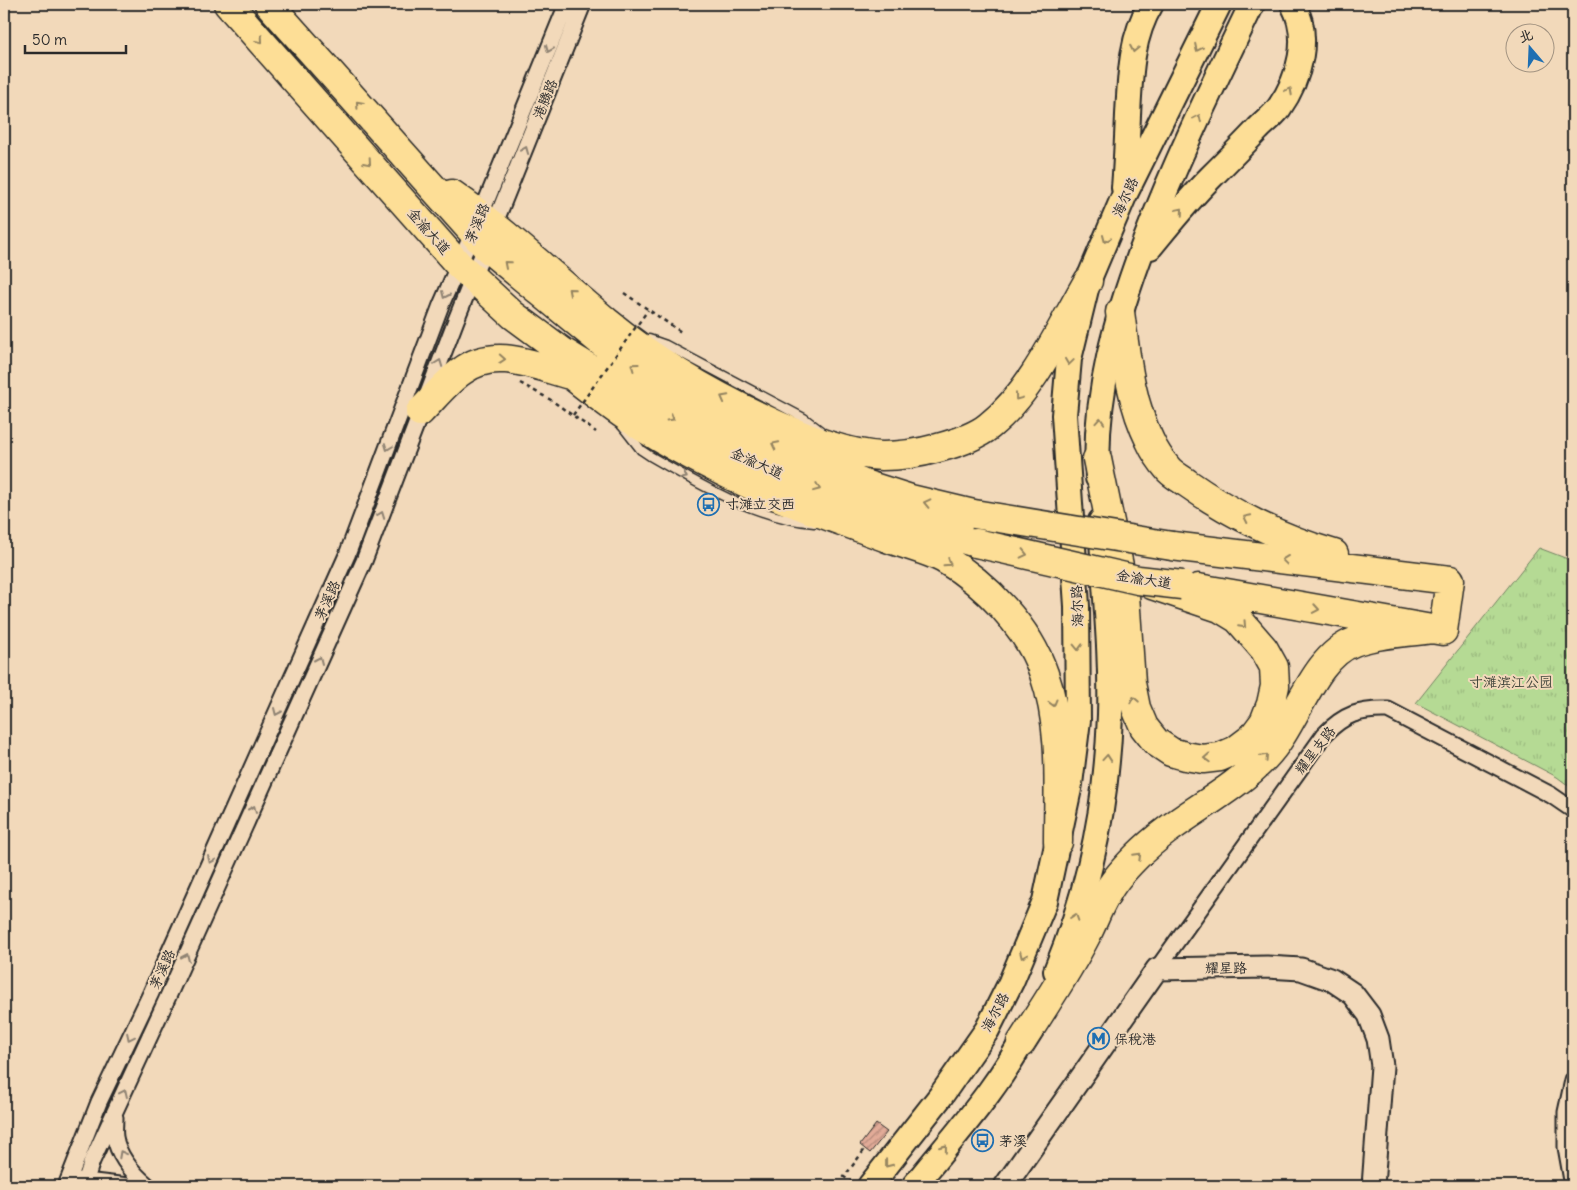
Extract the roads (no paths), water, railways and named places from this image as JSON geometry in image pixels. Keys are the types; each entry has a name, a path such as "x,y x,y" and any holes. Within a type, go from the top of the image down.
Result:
{"highway":[{"name":"金渝大道","path":"228,4 466,271 513,315 563,352 687,428 751,462 856,504 976,543 1183,591 1437,630 1450,580 1172,546 974,514 911,499 864,484 788,451 713,415 646,375 601,342 484,230 414,167 269,4"},
{"path":"484,230 621,328 654,357 701,386 753,414 812,440 849,451 882,456 918,454 952,444 988,427 1014,402 1034,374 1088,281"},
{"path":"1120,312 1136,408 1150,443 1169,470 1241,515 1291,539 1327,552 1402,574"},
{"path":"513,315 570,374 632,421 692,457 747,483 943,559 974,581 1003,606 1027,638 1044,672 1055,710 1058,750 1058,842"},
{"path":"420,412 450,380 464,369 494,358 507,358 570,374"},
{"path":"1097,459 1125,595 1131,683 1136,708 1144,727 1156,742 1171,752 1202,759 1220,757 1236,750 1252,738 1264,722 1275,686 1274,667 1264,649 1238,619 1220,608 1183,591"},
{"path":"1021,1043 1086,937 1106,893 1121,874 1136,856 1160,836 1236,784 1267,756 1280,740 1324,664 1336,653 1352,643 1376,636 1437,630"}],"main road":[{"path":"1124,196 1130,73 1134,46 1143,17 1151,4"},
{"name":"海尔路","path":"870,1186 940,1097 986,1030 1011,982 1045,901 1070,784 1078,720 1076,597 1064,415 1069,359 1088,281 1124,196 1219,4"},
{"name":"海尔路","path":"914,1186 966,1122 1021,1043 1053,976 1082,898 1107,762 1110,714 1097,459 1101,408 1108,363 1120,312 1137,262 1177,162 1252,4"},
{"path":"1137,262 1190,198 1278,109 1289,92 1297,74 1302,36 1298,13 1293,4"}],"street":[{"name":"茅溪路","path":"85,1184 92,1161 364,561 420,412 466,271 484,230 567,4"},
{"name":"港腾路","path":"507,195 583,4"},
{"name":"茅溪路","path":"484,230 507,195"},
{"name":"茅溪路","path":"67,1183 99,1102 151,993 347,555 441,304 466,271"},
{"name":"耀星支路","path":"1157,970 1324,735 1336,722 1352,714 1370,710 1388,710 1551,795 1573,810"},
{"name":"耀星路","path":"1157,970 1267,967 1301,969 1332,980 1353,994 1372,1023 1378,1039 1382,1066 1373,1186"},
{"path":"1004,1186 1157,970"},
{"path":"1573,1080 1566,1112 1566,1147 1573,1186"},
{"path":"115,1113 115,1138 120,1152 132,1172 148,1186"},
{"path":"67,1183 128,1186"}],"lane":[{"path":"641,336 666,345 804,418 849,451"},
{"path":"599,396 641,450 675,470 715,491 760,511 788,519 818,523"},
{"path":"827,524 854,526"}],"place":[{"name":"寸滩立交西","path":"709,504"},
{"name":"保税港","path":"1098,1039"},
{"name":"茅溪","path":"983,1141"}],"park label":[{"name":"寸滩滨江公园","path":"1511,682"}]}
